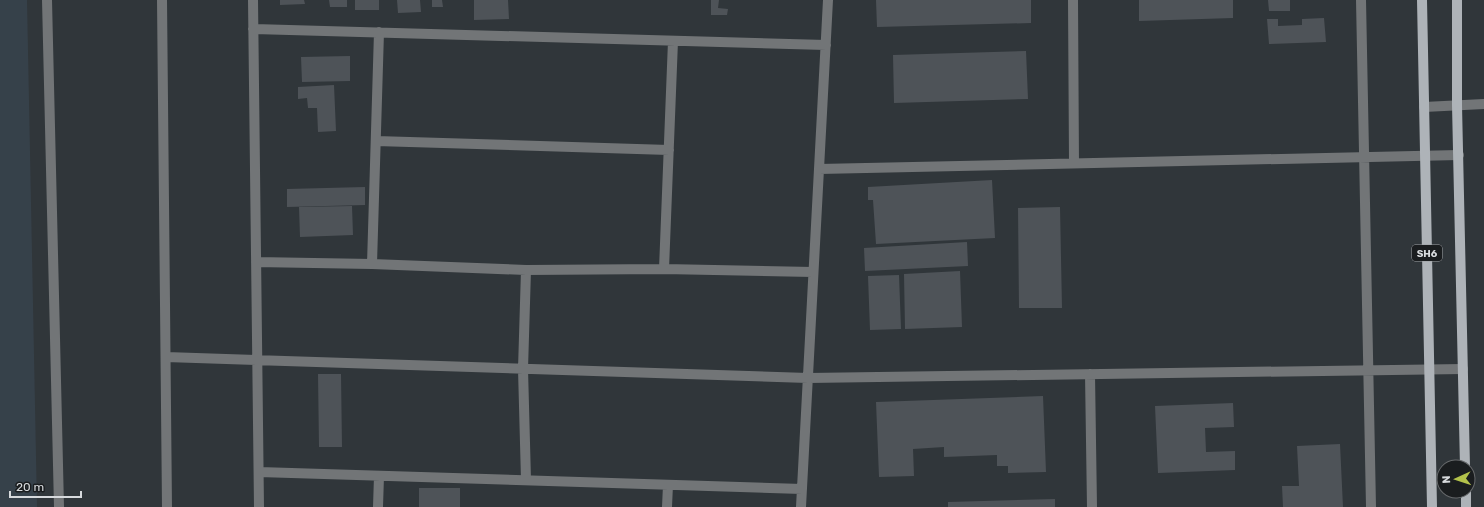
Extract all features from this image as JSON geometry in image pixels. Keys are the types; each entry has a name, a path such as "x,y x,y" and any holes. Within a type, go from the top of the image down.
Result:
{"main road":[{"name":"SH6","path":"1422,0 1432,507"},
{"path":"1457,0 1458,154 1465,459"}],"street":[{"path":"48,0 59,507"},
{"path":"162,0 167,507"},
{"path":"253,0 259,507"},
{"path":"800,507 828,0"},
{"path":"1073,0 1074,163"},
{"path":"1361,0 1371,507"},
{"path":"253,29 826,45"},
{"path":"372,264 379,32"},
{"path":"664,270 673,41"},
{"path":"1424,107 1484,104"},
{"path":"376,141 669,150"},
{"path":"819,169 1458,154"},
{"path":"256,262 372,264 526,270 813,272"},
{"path":"526,270 523,369 526,480"},
{"path":"166,357 808,378 1463,369"},
{"path":"1090,374 1092,507"},
{"path":"259,472 802,489"},
{"path":"378,507 379,476"},
{"path":"667,507 668,485"}],"shaded area":[{"path":"0,0 27,0 37,507 0,507"}],"building":[{"path":"280,0 304,0 305,4 280,5"},
{"path":"329,0 347,0 347,7 330,7"},
{"path":"355,0 379,0 379,10 355,10"},
{"path":"397,0 420,0 421,12 398,13"},
{"path":"432,0 442,0 443,7 432,7"},
{"path":"474,0 508,0 509,19 474,20"},
{"path":"711,0 719,0 718,8 728,9 727,15 711,15"},
{"path":"876,0 1031,0 1031,23 877,27"},
{"path":"1139,0 1233,0 1233,18 1139,21"},
{"path":"1268,0 1290,0 1290,11 1269,11"},
{"path":"1324,18 1326,42 1269,44 1267,19 1278,19 1278,26 1302,25 1302,19"},
{"path":"1026,51 1028,99 894,103 893,55"},
{"path":"350,56 350,81 302,82 301,57"},
{"path":"334,85 336,131 318,132 317,108 308,108 307,98 298,99 298,87"},
{"path":"992,180 995,238 876,244 873,200 868,200 868,187"},
{"path":"365,187 365,205 287,207 287,189"},
{"path":"352,206 353,235 300,237 299,207"},
{"path":"1060,207 1062,308 1019,308 1018,208"},
{"path":"967,242 968,266 865,271 864,248"},
{"path":"960,271 962,327 905,329 904,274"},
{"path":"899,275 901,329 870,330 868,276"},
{"path":"318,374 341,374 342,447 319,447"},
{"path":"1043,396 1046,472 1008,473 1008,466 997,466 997,455 944,457 944,447 913,449 914,476 879,477 876,402"},
{"path":"1233,403 1234,427 1205,428 1206,452 1235,451 1235,470 1158,473 1155,406"},
{"path":"1340,444 1343,507 1283,507 1282,486 1299,486 1297,446"},
{"path":"419,488 460,488 460,507 419,507"},
{"path":"1055,499 1055,507 948,507 948,502"}]}
